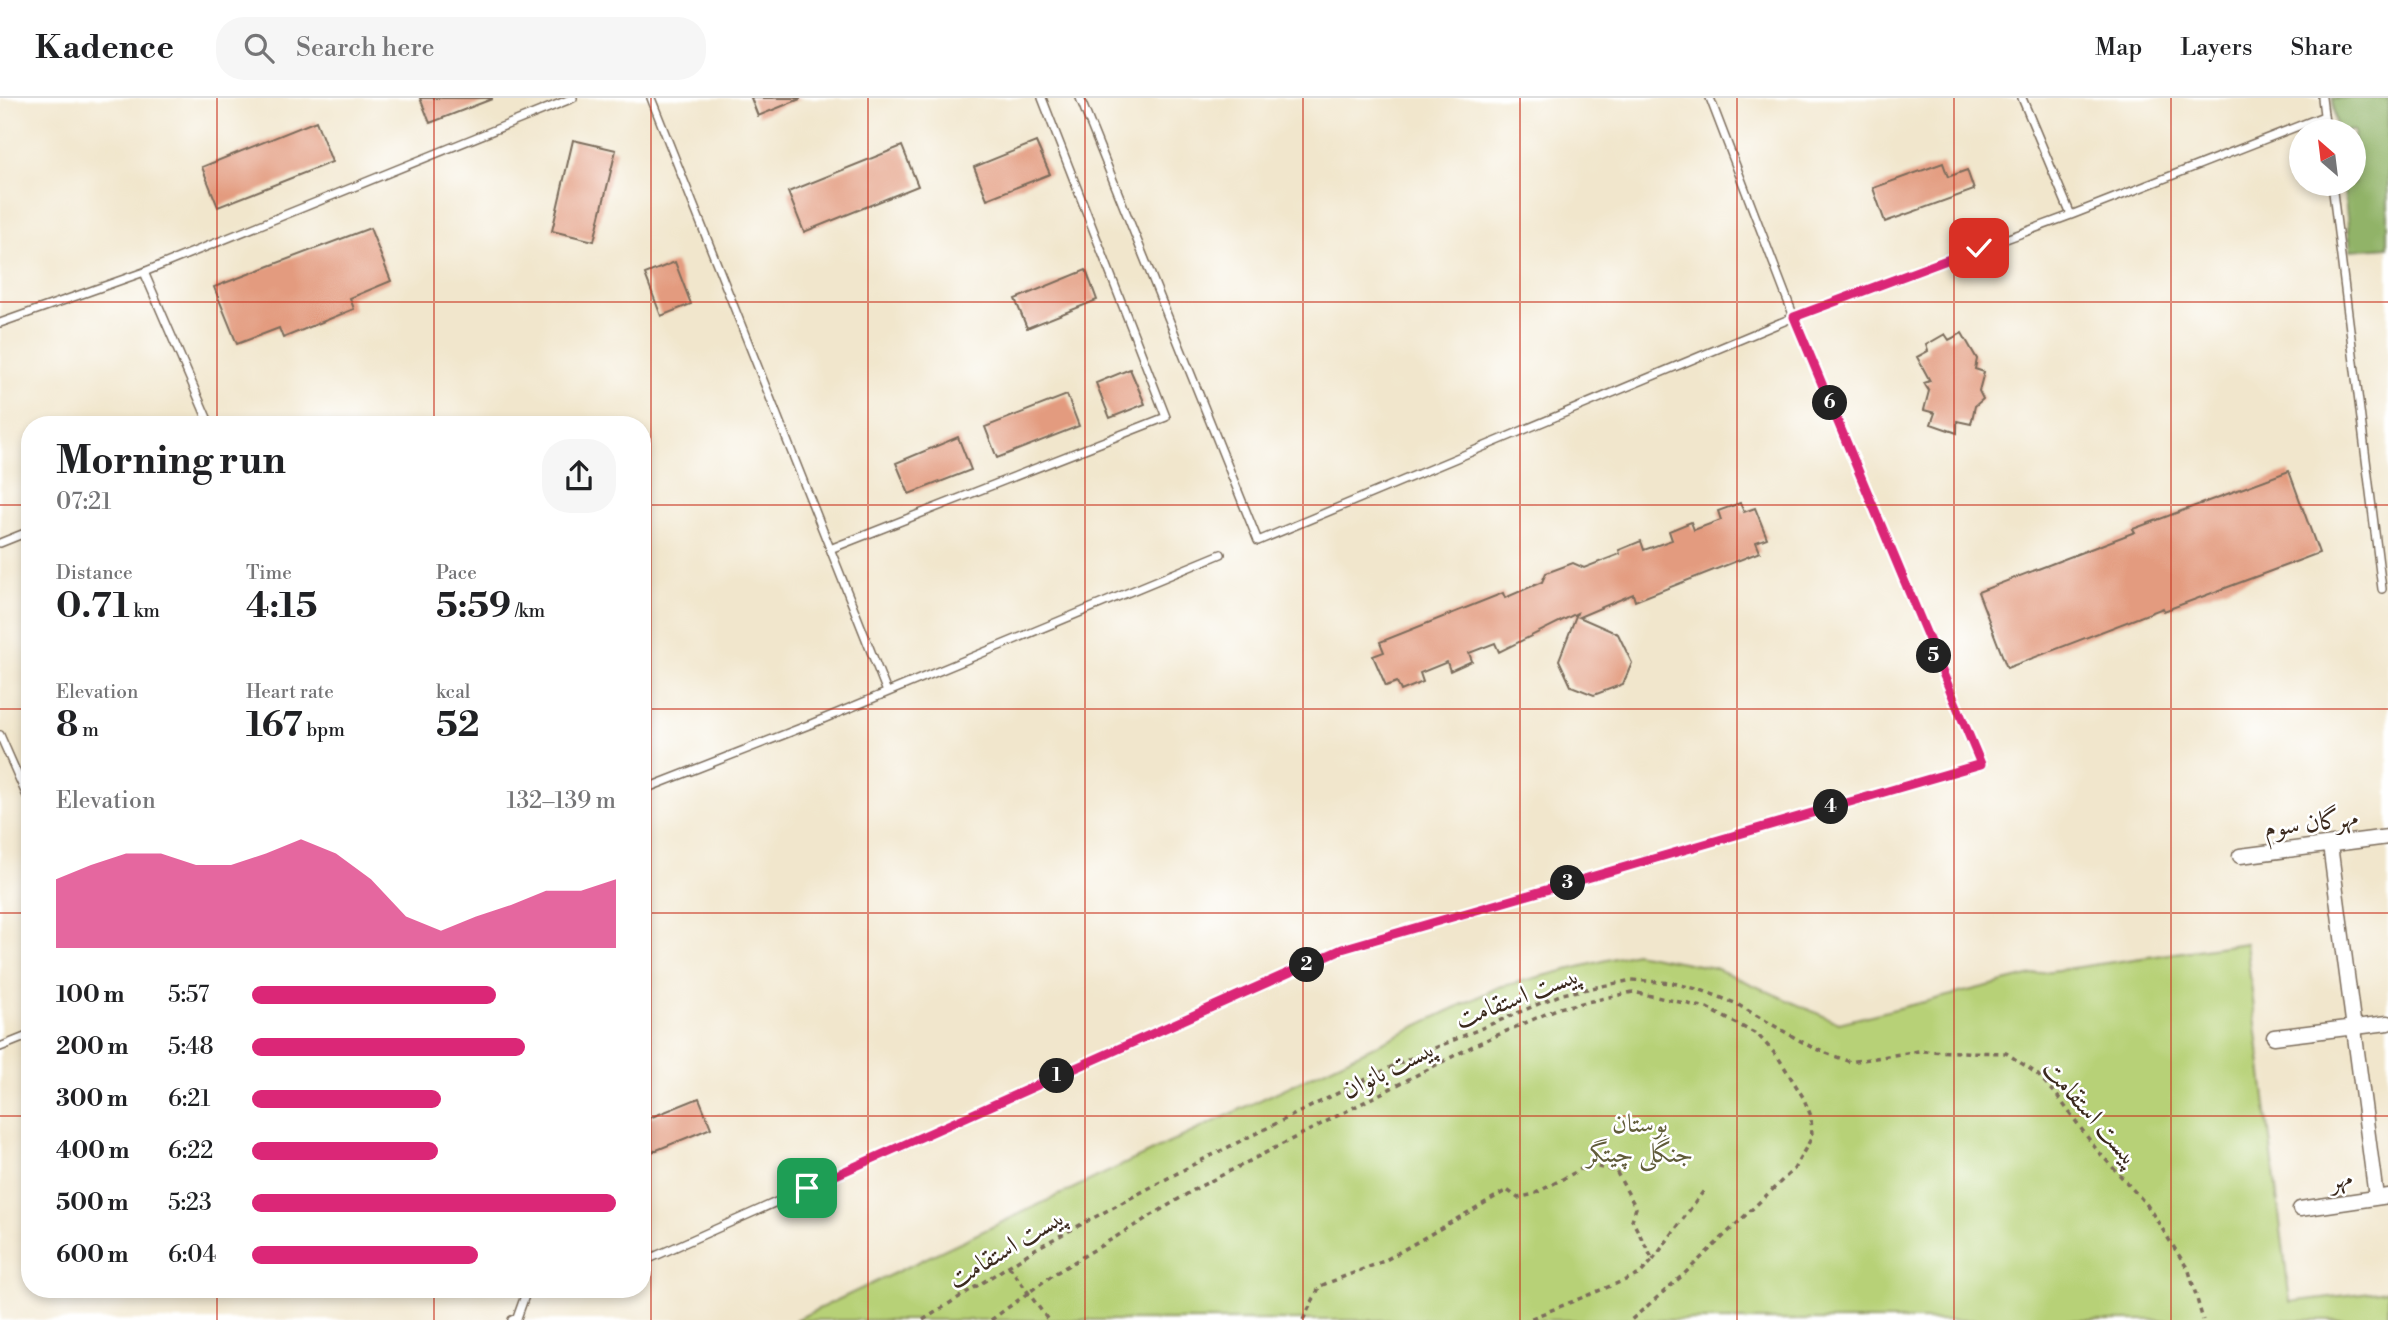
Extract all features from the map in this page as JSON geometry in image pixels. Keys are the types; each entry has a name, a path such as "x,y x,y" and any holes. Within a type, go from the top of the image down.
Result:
{"street":[{"name":"مهرگان سوم","path":"2240,856 2388,837"},
{"path":"2330,845 2354,1027 2382,1196"},
{"path":"2274,1037 2388,1023"},
{"name":"مهر","path":"2300,1209 2382,1196"}],"lane":[{"path":"0,323 144,272 573,98"},
{"path":"652,98 887,692"},
{"path":"830,549 1166,417 1042,98"},
{"path":"1080,98 1258,541 1794,317 2071,215 2324,116"},
{"path":"651,1258 1342,949 1981,764 1794,317 1710,98"},
{"path":"2022,98 2071,215"},
{"path":"2322,98 2324,119"},
{"path":"2333,196 2382,589"},
{"path":"144,272 206,416"},
{"path":"0,543 21,535"},
{"path":"651,786 1221,554"},
{"path":"0,735 21,783"},
{"path":"0,1047 21,1039"},
{"path":"512,1320 517,1318 524,1298"}],"path":[{"name":"پیست استقامت","path":"923,1320 1037,1248 1200,1161 1395,1065 1562,995 1632,980 1673,983 1701,990 1735,1003 1813,1048 1850,1062 1919,1051 2006,1053 2036,1073 2056,1094 2096,1149 2147,1205 2189,1271 2203,1320"},
{"name":"پیست بانوان","path":"991,1320 1054,1274 1197,1188 1477,1044 1559,1008 1633,992 1707,1008 1758,1035 1778,1057 1803,1097 1811,1116 1812,1138 1794,1169 1683,1275 1631,1320"},
{"path":"1303,1320 1320,1286 1384,1261 1507,1190 1518,1198 1534,1194 1589,1165 1616,1171 1636,1208 1632,1220 1654,1260"},
{"path":"1527,1320 1640,1274 1654,1260 1704,1189"},
{"path":"1009,1266 1048,1320"}],"green space":[{"path":"2332,98 2388,98 2388,247 2351,250 2344,196 2366,196 2366,119 2335,119"},
{"name":"بوستان جنگلی چیتگر","path":"2246,943 2290,1302 2388,1290 2388,1320 795,1320 1499,987 1635,953 1715,968 1839,1023 2044,972"}],"building":[{"path":"420,98 492,98 492,99 430,123"},
{"path":"751,98 800,98 800,99 758,116"},
{"path":"316,121 332,162 218,207 202,167"},
{"path":"573,140 616,150 594,241 552,231"},
{"path":"1036,142 1050,174 987,199 974,167"},
{"path":"902,146 918,186 804,232 788,192"},
{"path":"1943,163 1948,177 1967,170 1974,190 1885,222 1873,188"},
{"path":"370,228 391,281 350,298 354,309 283,338 279,328 237,344 214,287"},
{"path":"675,262 691,304 661,316 645,274"},
{"path":"1086,270 1097,300 1027,328 1015,299"},
{"path":"1962,333 1977,359 1975,369 1984,372 1979,391 1983,399 1975,406 1971,424 1957,421 1957,433 1931,424 1935,413 1924,410 1929,391 1924,383 1930,381 1917,357 1928,351 1926,345 1945,334 1949,340"},
{"path":"1130,369 1145,404 1110,418 1096,383"},
{"path":"1067,395 1079,426 997,458 985,427"},
{"path":"958,437 971,470 909,494 896,463"},
{"path":"2289,471 2319,553 2164,611 2163,608 2007,668 1978,592 2135,532 2133,529"},
{"path":"1740,503 1744,512 1755,508 1767,538 1756,542 1760,552 1635,601 1633,594 1579,617 1618,634 1632,663 1623,684 1594,695 1571,686 1559,660 1577,613 1499,652 1495,643 1469,653 1472,661 1450,671 1447,662 1420,673 1423,682 1401,691 1397,682 1386,686 1373,656 1384,652 1380,642 1503,593 1505,598 1542,582 1546,573 1573,563 1584,568 1620,554 1619,550 1641,541 1644,550 1672,540 1669,531 1691,522 1694,530 1721,520 1718,511"},
{"path":"699,1098 711,1128 651,1152 651,1117"}],"route":[{"path":"807,1188 1342,949 1981,764 1794,317 1979,248"}]}
